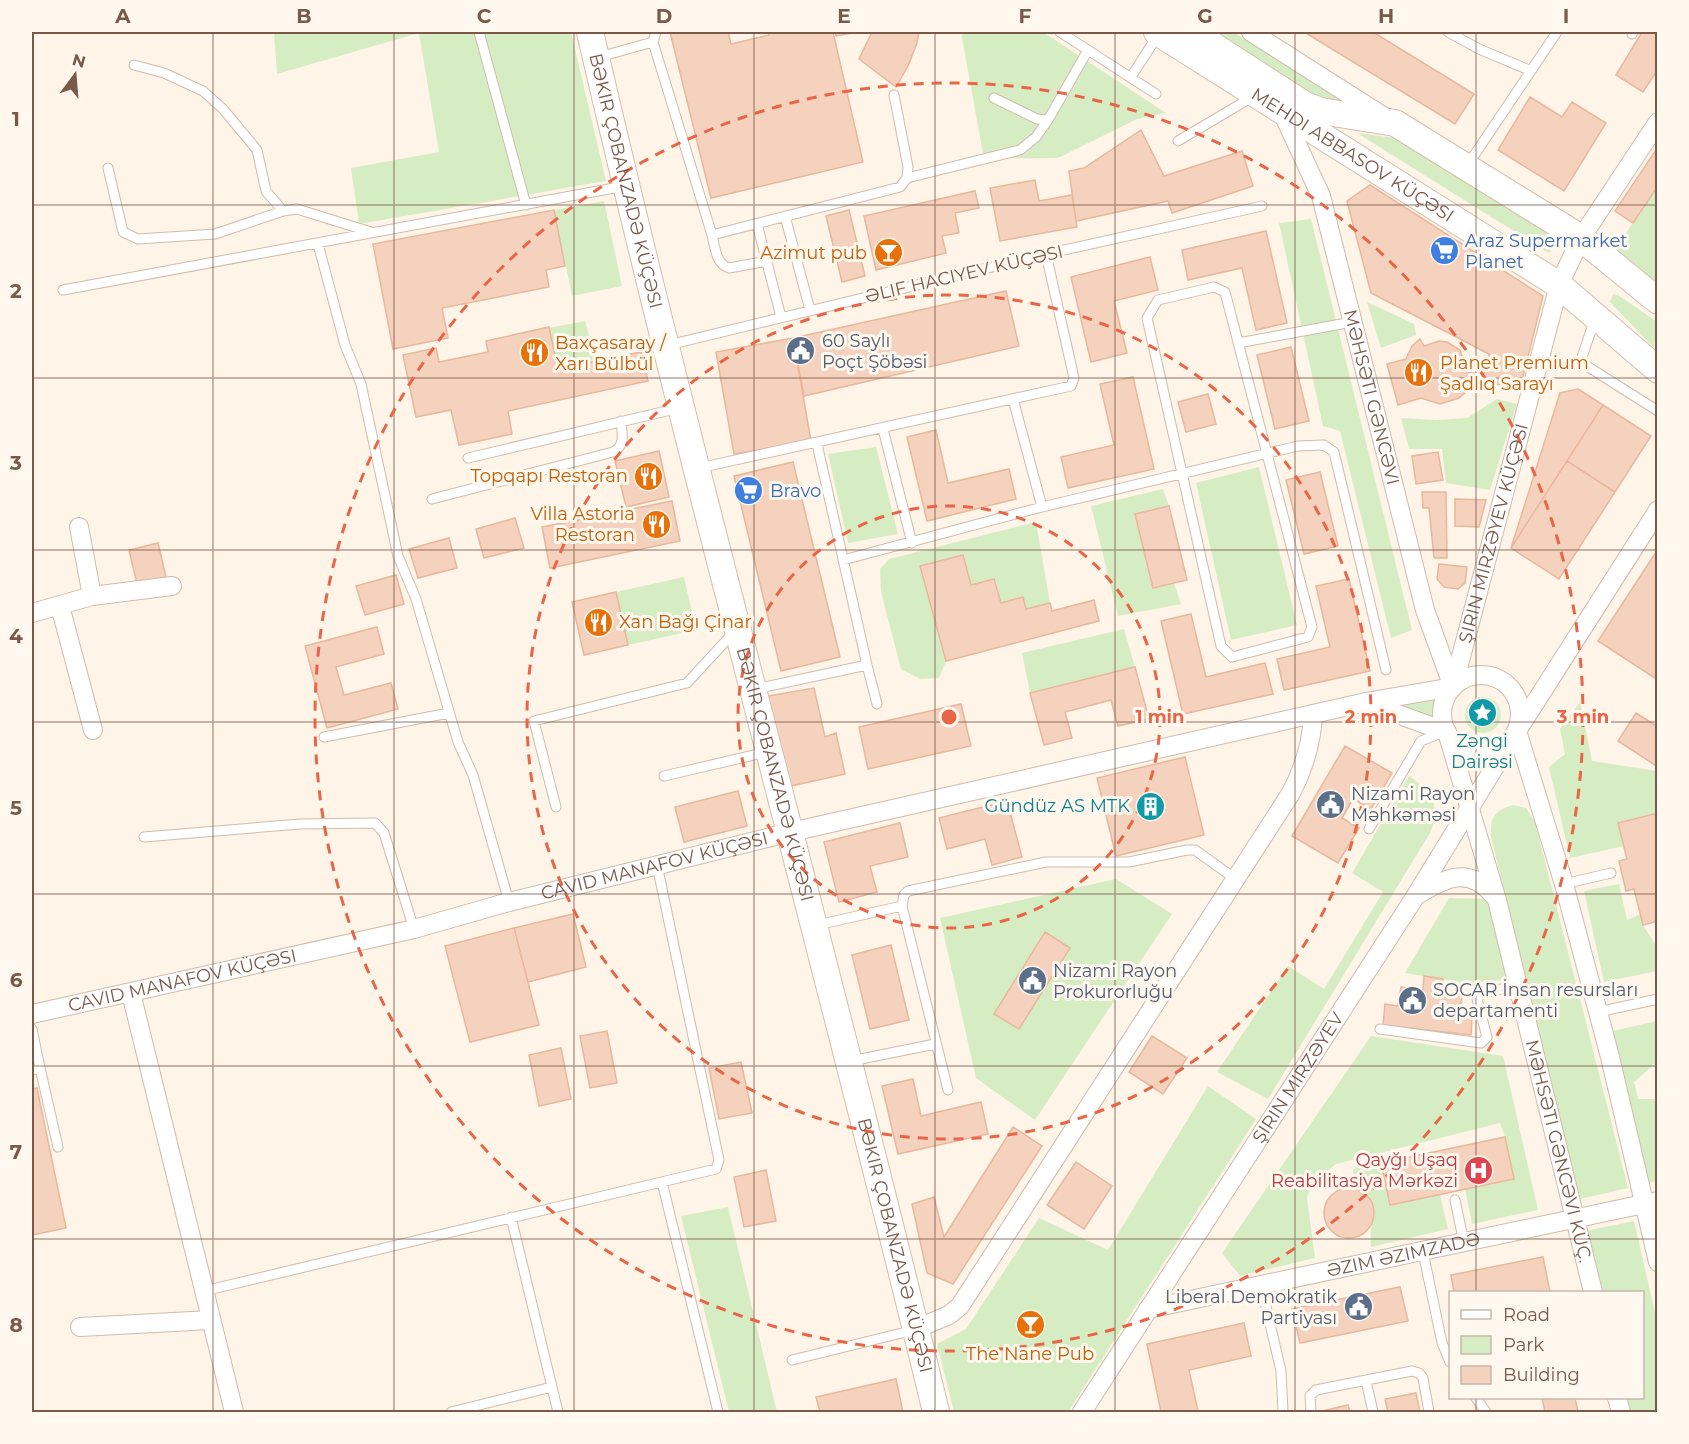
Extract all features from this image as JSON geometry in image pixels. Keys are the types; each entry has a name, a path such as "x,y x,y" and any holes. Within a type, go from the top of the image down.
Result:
{"street":[{"name":"BƏKIR ÇOBANZADƏ KÜÇƏSI","path":"590,32 681,407 791,832 936,1413"},
{"name":"MEHDI ABBASOV KÜÇƏSI","path":"1158,32 1559,285 1658,370"},
{"name":"MEHDI ABBASOV KÜÇƏSI","path":"1192,32 1305,105 1322,111 1395,123"},
{"name":"MEHDI ABBASOV KÜÇƏSI","path":"1251,32 1581,238 1658,301"},
{"name":"MƏHSƏTI GƏNCƏVI","path":"1282,112 1321,196 1425,609 1453,687"},
{"name":"ŞIRIN MIRZƏYEV KÜÇƏSI","path":"1453,687 1559,285 1581,238 1658,122"},
{"path":"1366,702 1447,732 1459,746 1476,753 1500,749 1513,736 1658,510"},
{"path":"79,526 92,596"},
{"path":"32,614 92,596 171,586"},
{"path":"60,606 93,730"},
{"path":"1447,732 1443,708 1453,687 1475,675 1499,679 1516,696 1520,720 1513,736 1564,884 1651,1202 1658,1262"},
{"name":"CAVID MANAFOV KÜÇƏSI","path":"32,1014 414,929 509,902 791,832 1366,702 1453,687"},
{"path":"916,1329 950,1315 960,1306 1234,878 1291,793 1303,770 1312,733 1313,714"},
{"name":"MƏHSƏTI GƏNCƏVI KÜÇ.","path":"1447,732 1497,900 1593,1291"},
{"name":"ŞIRIN MIRZƏYEV","path":"1082,1413 1415,897 1513,736"},
{"path":"1415,897 1440,881 1455,877 1480,882 1497,900"},
{"path":"131,993 234,1413"},
{"name":"ƏZIM ƏZIMZADƏ","path":"1148,1309 1576,1220 1651,1202"},
{"path":"80,1327 211,1320"}],"lane":[{"path":"479,32 526,205"},
{"path":"656,32 653,42 720,263 729,268 767,261"},
{"path":"1060,32 1156,94"},
{"path":"1131,77 1158,32"},
{"path":"1448,32 1479,49 1529,70"},
{"path":"1466,167 1529,70 1557,32"},
{"path":"596,58 653,42"},
{"path":"907,178 1020,150 1036,137 1048,120 1088,50"},
{"path":"134,65 164,73 203,91 223,109 258,150 266,191 283,211"},
{"path":"712,235 900,188 907,178 908,167 894,95"},
{"path":"1178,141 1256,95"},
{"path":"994,98 1037,119 1048,120"},
{"path":"108,168 123,232 138,238 214,234 283,211 297,209 339,224 376,233"},
{"path":"63,290 626,186"},
{"path":"666,345 1046,254 1262,206"},
{"path":"785,216 810,310"},
{"path":"757,224 781,317"},
{"path":"318,244 345,345 361,384 398,556 416,599 458,742 473,775 509,902"},
{"path":"697,469 1071,386 1074,378 1046,254"},
{"path":"1214,287 1225,292 1268,453 1312,627 1308,637 1232,657 1221,646 1147,318 1158,300 1214,287"},
{"path":"1596,317 1582,363 1658,411"},
{"path":"1239,343 1352,322"},
{"path":"1013,399 1042,507"},
{"path":"468,458 681,407"},
{"path":"432,499 614,452 620,448 622,441 621,420"},
{"path":"883,429 912,543"},
{"path":"817,444 867,665 878,704"},
{"path":"843,560 1042,507 1298,446 1324,445 1334,452 1386,670"},
{"path":"556,807 534,721 687,683 737,629"},
{"path":"753,690 867,665"},
{"path":"324,737 449,712"},
{"path":"1369,829 1421,741 1447,732"},
{"path":"664,776 769,752"},
{"path":"144,837 278,825 375,823 384,833 414,929"},
{"path":"948,1090 902,906 904,895 908,891 1046,862 1129,862 1187,850 1195,850 1234,878"},
{"path":"204,1291 716,1169 719,1160 657,865"},
{"path":"1564,884 1611,873"},
{"path":"814,925 902,906"},
{"path":"1380,1029 1481,1043 1487,1037 1477,999 1481,993 1517,985"},
{"path":"1598,1012 1658,999"},
{"path":"32,1029 36,1069 58,1147"},
{"path":"849,1062 935,1044"},
{"path":"662,1182 718,1413"},
{"path":"1455,1200 1464,1243"},
{"path":"511,1217 558,1413"},
{"path":"1422,1252 1442,1343 1449,1360"},
{"path":"1261,1286 1281,1371 1282,1413"},
{"path":"792,1360 916,1329"},
{"path":"1311,1413 1310,1396 1316,1390 1412,1371 1419,1372 1423,1378 1429,1413"},
{"path":"1366,1381 1373,1413"},
{"path":"451,1413 552,1387"},
{"path":"1477,1399 1486,1413"}],"green space":[{"path":"274,32 571,32 606,181 359,224 351,168 439,152 419,33 277,74"},
{"path":"961,32 1043,32 1166,113 1137,119 1058,158 984,159"},
{"path":"1212,32 1233,32 1345,103 1313,96"},
{"path":"1357,133 1396,138 1558,239 1549,253"},
{"path":"1657,186 1657,289 1613,253"},
{"path":"604,201 622,286 572,296 554,210"},
{"path":"1311,219 1412,630 1391,638 1340,431 1323,426 1279,223"},
{"path":"1613,294 1618,295 1657,322 1654,348 1610,302"},
{"path":"1367,302 1414,324 1416,335 1381,348"},
{"path":"585,321 596,361 558,369 549,328"},
{"path":"1497,399 1517,404 1490,490 1446,483 1442,449 1409,449 1401,418 1436,420 1467,418"},
{"path":"876,447 898,534 848,543 828,454"},
{"path":"1259,467 1297,625 1231,640 1196,483"},
{"path":"1163,489 1169,506 1136,514 1153,588 1174,583 1181,604 1118,616 1091,506"},
{"path":"1036,522 1050,603 1026,609 1023,597 1001,603 994,579 971,585 963,555 921,566 946,661 939,678 920,679 901,669 881,592 880,569 889,559"},
{"path":"684,577 696,630 628,645 616,592"},
{"path":"1124,629 1135,667 1030,693 1022,653"},
{"name":"Zəngi Dairəsi","path":"1483,697 1496,702 1501,715 1496,728 1483,733 1470,728 1465,715 1470,702"},
{"path":"1435,699 1433,718 1393,704"},
{"path":"1580,702 1592,761 1657,771 1657,813 1618,823 1624,846 1570,858 1549,767 1565,754 1560,729"},
{"path":"1409,776 1424,787 1432,800 1435,814 1430,833 1268,1099 1217,1072 1288,966 1324,989 1383,892 1352,873"},
{"path":"1513,805 1526,808 1535,822 1628,1188 1580,1199 1491,837 1491,824 1494,816 1497,812"},
{"path":"1116,879 1172,914 1035,1120 976,1078 940,918"},
{"path":"1619,884 1627,920 1641,914 1643,925 1657,947 1657,971 1604,982 1584,891"},
{"path":"1449,898 1487,899 1507,980 1465,983 1405,973"},
{"path":"1657,1021 1657,1062 1634,1082 1638,1099 1657,1099 1657,1181 1649,1183 1613,1031"},
{"path":"1371,1036 1503,1056 1538,1210 1472,1224 1465,1189 1505,1137 1500,1123 1336,1164 1312,1183 1307,1198 1315,1258 1240,1276 1222,1253"},
{"path":"1208,1086 1256,1119 1068,1412 954,1412 937,1344 966,1329 1039,1218 1108,1250"},
{"path":"1381,1163 1390,1205 1440,1195 1448,1229 1371,1247 1372,1206 1363,1193 1353,1187 1353,1169"},
{"path":"728,1207 777,1412 729,1412 681,1216"},
{"path":"1634,1221 1657,1321 1657,1412 1629,1412 1625,1399 1644,1399 1644,1291 1600,1291 1585,1231"}],"building":[{"path":"670,32 728,32 731,44 769,35 769,32 833,32 863,162 711,198"},
{"path":"835,32 857,32 836,36"},
{"path":"872,32 919,32 908,66 896,87 859,59"},
{"path":"1304,32 1373,32 1474,94 1455,124"},
{"path":"1642,32 1658,32 1658,69 1643,92 1616,75"},
{"path":"1530,97 1562,117 1572,102 1606,123 1564,191 1498,150"},
{"path":"1141,130 1164,176 1242,151 1253,186 1172,213 1168,201 1076,221 1069,171 1084,168"},
{"path":"1658,147 1658,186 1633,223 1615,211"},
{"path":"1035,180 1039,201 1072,195 1077,227 1000,241 990,188"},
{"path":"1370,185 1543,296 1520,389 1482,381 1489,354 1371,293 1347,201"},
{"path":"975,191 979,208 955,213 959,233 942,236 946,253 876,270 864,216"},
{"path":"554,210 565,266 546,270 549,287 442,308 448,338 393,349 373,244"},
{"path":"849,210 865,276 842,282 826,216"},
{"path":"1266,231 1287,323 1256,330 1242,268 1188,280 1182,250"},
{"path":"1150,257 1158,290 1114,301 1127,353 1091,362 1071,277"},
{"path":"1006,291 1019,346 804,396 793,338"},
{"path":"549,327 558,369 641,352 648,381 508,411 512,434 459,445 451,410 416,417 403,355 436,348 439,362 488,352 486,341"},
{"path":"793,338 811,441 734,454 716,352"},
{"path":"1420,339 1424,346 1439,341 1447,342 1460,350 1467,372 1474,373 1467,391 1459,398 1440,404 1421,398 1398,405 1387,364 1406,359 1412,346"},
{"path":"1291,347 1309,421 1275,429 1257,355"},
{"path":"1133,377 1154,469 1068,488 1061,457 1114,445 1100,384"},
{"path":"1578,389 1603,405 1511,548 1560,393"},
{"path":"1208,394 1216,424 1186,432 1178,402"},
{"path":"1603,405 1651,436 1615,492 1567,461"},
{"path":"936,430 948,483 1009,469 1016,499 927,521 907,437"},
{"path":"659,451 669,497 626,507 615,461"},
{"path":"1438,452 1443,480 1416,484 1412,456"},
{"path":"1567,461 1615,492 1559,579 1511,548"},
{"path":"793,462 840,657 781,671 734,476"},
{"path":"1320,472 1338,546 1304,554 1286,480"},
{"path":"1422,492 1446,492 1447,558 1434,558 1429,508 1423,508"},
{"path":"1455,499 1486,500 1479,527 1455,526"},
{"path":"672,501 680,541 550,568 542,527"},
{"path":"1169,506 1187,580 1153,588 1135,514"},
{"path":"515,518 524,548 484,558 476,529"},
{"path":"449,538 457,568 418,578 409,549"},
{"path":"158,543 166,577 137,584 129,550"},
{"path":"1658,549 1658,680 1598,641"},
{"path":"963,555 971,585 994,579 1001,603 1023,597 1026,609 1050,603 1052,611 1094,600 1099,621 946,661 920,566"},
{"path":"1439,564 1467,567 1465,583 1458,589 1444,587 1437,579"},
{"path":"396,575 404,604 365,615 356,586"},
{"path":"1349,579 1370,671 1284,690 1277,659 1330,647 1316,586"},
{"path":"616,592 628,645 584,655 572,602"},
{"path":"1191,614 1206,677 1265,663 1273,694 1183,714 1161,621"},
{"path":"377,627 384,654 336,667 344,695 391,683 398,709 327,728 305,646"},
{"path":"1135,667 1149,719 1118,726 1111,700 1065,712 1072,738 1044,745 1030,693"},
{"path":"814,688 825,737 836,733 845,774 787,787 768,696"},
{"path":"961,704 971,746 868,769 859,727"},
{"path":"1636,713 1658,727 1658,767 1618,741"},
{"name":"Nizami Rayon Məhkəməsi","path":"1345,746 1392,773 1371,809 1353,799 1342,818 1359,828 1338,863 1292,836"},
{"name":"Gündüz AS MTK","path":"1185,757 1204,835 1116,856 1097,778"},
{"path":"738,791 747,826 684,842 675,807"},
{"path":"1007,801 1022,857 992,865 985,839 947,849 939,818"},
{"path":"1658,813 1658,921 1643,925 1634,889 1626,891 1619,861 1627,859 1618,823"},
{"path":"900,823 908,857 870,866 877,892 839,902 824,842"},
{"path":"573,914 586,967 528,982 514,928"},
{"path":"514,928 539,1025 470,1042 445,946"},
{"name":"Nizami Rayon Prokurorluğu","path":"1045,932 1070,948 1019,1029 994,1014"},
{"path":"891,945 909,1020 870,1029 852,955"},
{"path":"1424,976 1443,979 1442,994 1462,996 1460,1017 1472,1019 1471,1035 1383,1025 1385,1004 1398,1006 1401,987 1423,990"},
{"path":"607,1031 617,1083 590,1088 580,1036"},
{"path":"1152,1036 1187,1058 1163,1094 1129,1072"},
{"path":"561,1048 571,1099 539,1106 529,1055"},
{"path":"741,1062 752,1113 719,1119 709,1068"},
{"path":"913,1079 921,1116 981,1102 988,1134 898,1154 882,1086"},
{"path":"37,1088 66,1228 32,1235 32,1089"},
{"path":"1013,1127 1042,1146 953,1284 927,1273 912,1204 934,1197 944,1237"},
{"path":"1505,1137 1514,1179 1390,1205 1381,1163"},
{"path":"1076,1162 1112,1186 1084,1229 1047,1205"},
{"path":"766,1170 776,1221 744,1227 734,1177"},
{"path":"1349,1188 1367,1195 1374,1213 1367,1231 1349,1238 1331,1231 1324,1213 1331,1195"},
{"path":"1543,1257 1550,1291 1454,1291 1451,1275"},
{"path":"1400,1287 1408,1321 1300,1343 1292,1309"},
{"path":"1244,1323 1251,1356 1189,1370 1198,1411 1161,1412 1147,1344"},
{"path":"896,1379 903,1412 820,1412 816,1397"},
{"path":"1416,1393 1420,1412 1388,1412 1385,1399"},
{"path":"1542,1399 1575,1399 1578,1412 1545,1412"},
{"path":"1348,1405 1350,1412 1318,1412"}],"place":[{"name":"Araz Supermarket Planet","path":"1444,251"},
{"name":"Azimut pub","path":"888,253"},
{"name":"60 Saylı Poçt Şöbəsi","path":"801,351"},
{"name":"Baxçasaray / Xarı Bülbül","path":"534,353"},
{"name":"Planet Premium Şadlıq Sarayı","path":"1419,373"},
{"name":"Topqapı Restoran","path":"649,476"},
{"name":"Bravo","path":"749,491"},
{"name":"Villa Astoria Restoran","path":"656,524"},
{"name":"Xan Bağı Çinar","path":"598,622"},
{"name":"Zəngi Dairəsi","path":"1482,712"},
{"name":"Nizami Rayon Məhkəməsi","path":"1330,804"},
{"name":"Gündüz AS MTK","path":"1151,806"},
{"name":"Nizami Rayon Prokurorluğu","path":"1032,981"},
{"name":"SOCAR İnsan resursları departamenti","path":"1412,1000"},
{"name":"Qayğı Uşaq Reabilitasiya Mərkəzi","path":"1479,1170"},
{"name":"Liberal Demokratik Partiyası","path":"1358,1307"},
{"name":"The Nane Pub","path":"1030,1325"}]}
